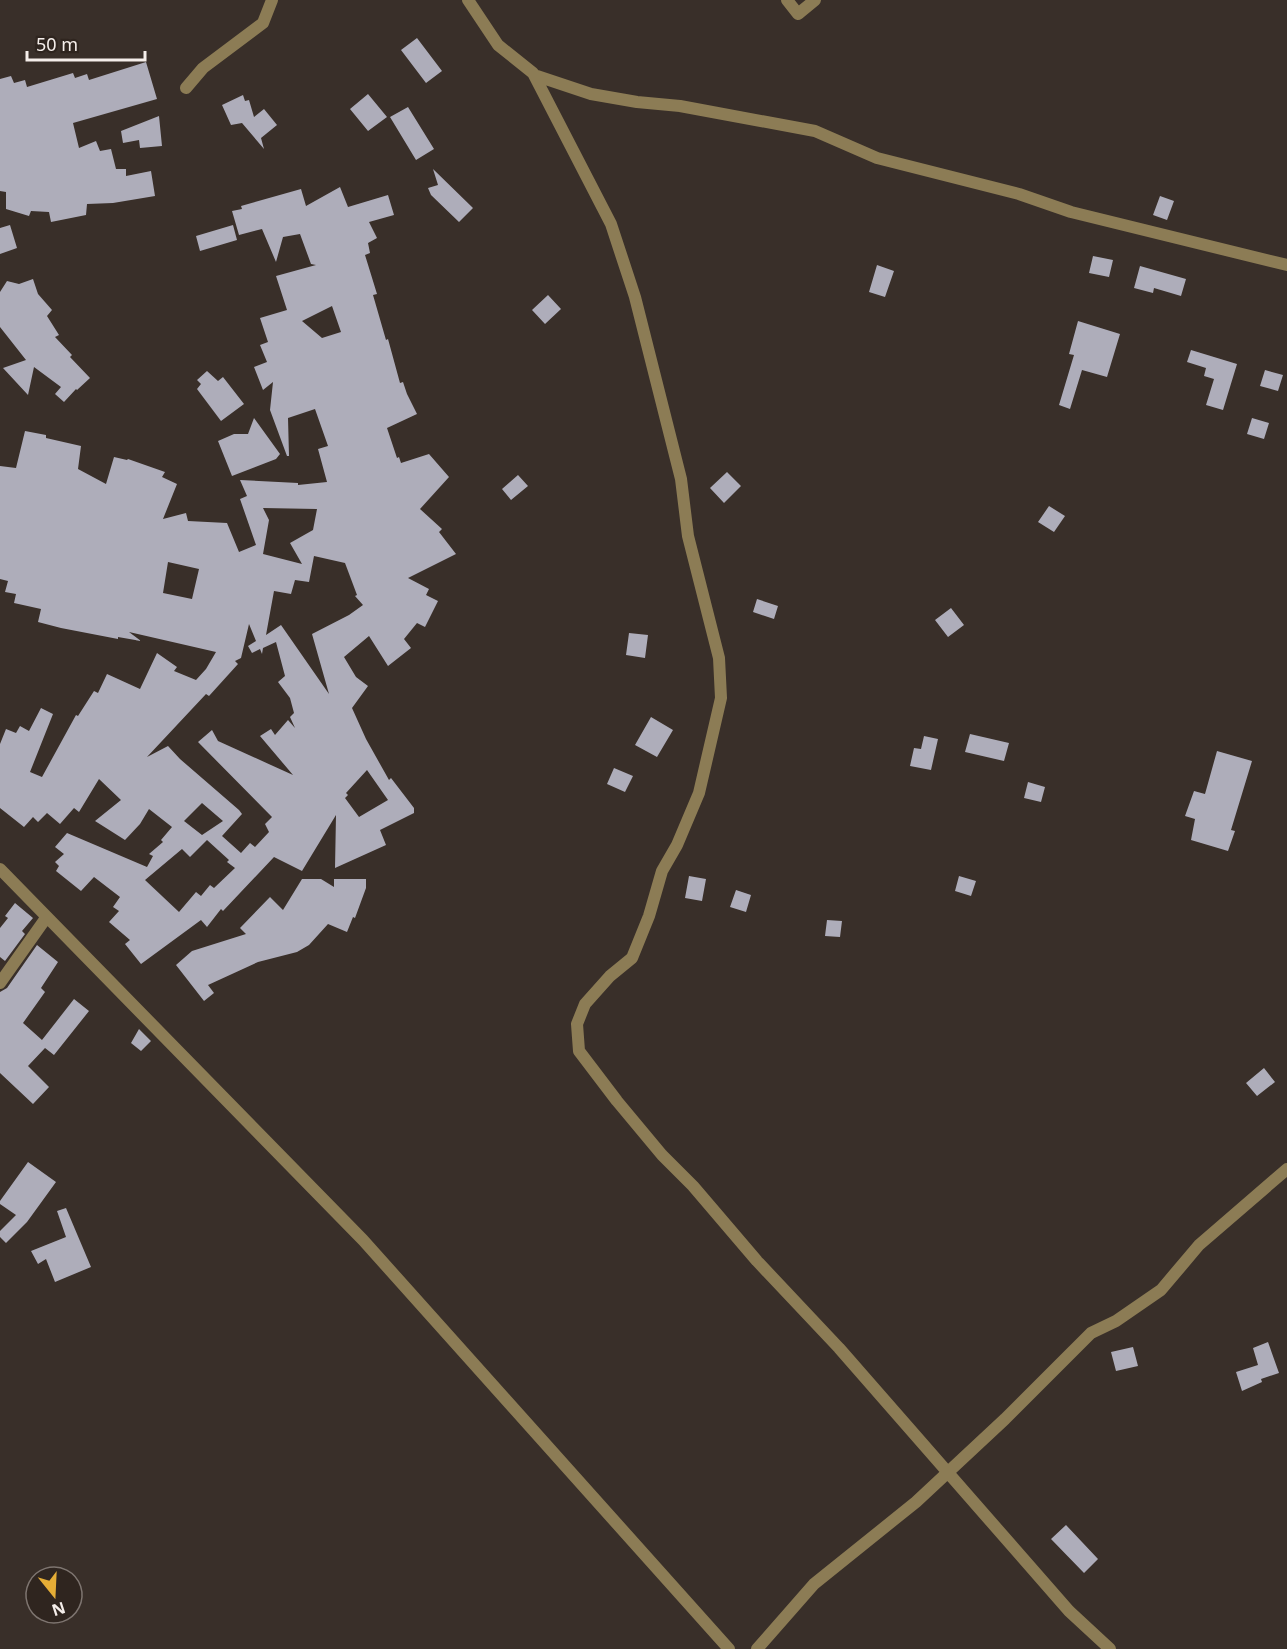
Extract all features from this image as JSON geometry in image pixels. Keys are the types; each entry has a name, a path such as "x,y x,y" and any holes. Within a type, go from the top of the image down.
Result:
{"street":[{"path":"186,88 203,69 263,23 272,0"},
{"path":"468,0 498,45 534,75 591,94 680,106 814,130 878,158 1019,194 1071,212 1287,265"},
{"path":"787,0 798,14 815,0"},
{"path":"534,75 611,224 635,297 681,479 688,536 719,658 721,698 699,793 678,845 662,871 649,916 632,958 610,976 585,1005 577,1024 579,1051 662,1155 693,1186 734,1235 839,1348 1069,1611 1110,1649"},
{"path":"0,869 363,1240 729,1649"},
{"path":"0,983 46,918"},
{"path":"757,1649 814,1584 916,1502 1005,1419 1091,1333 1116,1321 1161,1290 1199,1245 1287,1169"}],"building":[{"path":"417,38 442,71 426,83 401,50"},
{"path":"146,62 157,99 73,123 79,148 96,141 100,151 111,149 116,169 126,169 126,176 151,171 155,196 113,203 87,204 86,215 51,222 49,212 31,211 29,216 6,209 6,192 0,191 0,79 11,76 14,83 25,80 27,87 73,73 75,78 87,74 89,80"},
{"path":"368,94 387,117 368,131 350,109"},
{"path":"243,95 245,101 249,100 254,117 264,109 277,125 261,138 264,149 242,123 231,125 222,105"},
{"path":"408,107 434,149 416,160 390,117"},
{"path":"159,116 162,146 140,148 139,140 123,143 121,131"},
{"path":"433,169 473,208 459,222 431,195 428,188 438,185"},
{"path":"340,187 348,207 388,195 394,215 369,222 377,238 368,243 370,253 365,255 377,294 373,295 400,383 403,382 417,414 387,428 397,458 399,457 401,463 429,454 449,477 420,509 442,529 439,532 456,554 408,578 429,589 426,595 438,601 425,627 417,623 404,639 411,648 388,666 369,636 344,657 356,677 368,686 352,708 389,780 391,778 414,808 414,813 380,830 386,845 335,868 336,815 302,871 274,857 223,911 221,909 207,927 201,920 141,964 125,944 130,940 109,922 119,911 113,907 120,897 94,877 81,891 56,871 59,866 55,862 64,854 55,847 67,833 147,867 153,856 149,854 163,842 161,840 172,827 149,809 140,824 125,840 95,821 121,800 99,779 79,812 74,808 60,824 47,813 38,822 33,817 24,827 0,808 0,744 6,729 16,733 20,726 29,731 41,708 53,714 30,772 42,777 76,715 78,716 94,691 98,693 107,674 140,689 157,653 177,667 174,671 196,680 216,652 129,632 141,641 61,628 38,622 41,609 14,603 16,594 5,592 8,581 0,579 0,466 16,468 25,431 81,446 78,469 106,484 114,457 128,459 165,472 162,477 177,484 163,519 186,513 188,521 227,523 239,552 256,545 240,499 247,496 240,480 298,483 298,485 327,482 318,449 328,446 315,409 288,418 289,456 287,456 270,410 273,382 263,390 254,367 267,362 260,345 268,342 260,318 287,310 276,276 316,265 311,264 300,234 283,237 276,262 262,229 239,235 232,211 242,209 241,206 301,189 306,206","holes":["332,306 341,332 322,338 302,321","263,508 317,509 313,530 290,543 302,564 263,554 269,520","314,556 345,563 357,595 355,596 363,605 312,634 329,694 281,625 266,635 274,591 291,594 295,580 309,582","168,562 199,569 192,599 163,593","249,624 256,641 248,646 252,653 260,649 262,654 263,648 276,642 285,676 278,682 290,698 294,713 290,717 295,728 288,720 275,735 271,729 260,736 293,775 218,741 212,730 198,742 272,817 265,824 269,832 255,847 250,843 241,853 222,836 242,814 239,810 168,746 147,757 206,694 209,696 238,664 235,661 241,658","367,770 388,800 359,817 345,798 348,795 346,793","202,803 223,821 202,835 184,821","207,840 235,868 214,888 210,885 201,896 196,892 179,912 145,880 182,849 190,857"]},
{"path":"1160,196 1174,201 1167,220 1153,215"},
{"path":"10,225 17,248 0,254 0,228"},
{"path":"233,225 237,240 200,251 196,236"},
{"path":"1093,256 1113,260 1109,277 1089,273"},
{"path":"877,265 894,271 885,297 869,292"},
{"path":"1140,266 1186,279 1181,296 1154,288 1153,293 1134,288"},
{"path":"33,279 38,294 52,310 47,316 59,335 55,337 90,378 64,402 55,394 61,387 34,367 28,395 3,368 26,360 0,327 0,292 7,281 19,284"},
{"path":"548,295 561,309 545,324 532,310"},
{"path":"1078,321 1120,334 1107,377 1082,370 1070,409 1059,405 1074,355 1069,354"},
{"path":"1191,350 1237,364 1223,410 1206,405 1214,379 1204,376 1206,368 1187,362"},
{"path":"1265,370 1283,375 1278,391 1260,386"},
{"path":"207,371 218,381 223,377 244,404 221,421 197,389 201,384 197,380"},
{"path":"254,418 280,454 276,459 232,476 218,441 234,434 248,434"},
{"path":"1252,418 1269,423 1264,439 1247,434"},
{"path":"727,472 741,486 724,503 710,488"},
{"path":"518,475 528,486 511,500 502,489"},
{"path":"1049,506 1065,516 1054,532 1038,522"},
{"path":"757,599 778,606 774,619 753,612"},
{"path":"951,608 964,625 948,637 935,620"},
{"path":"629,633 648,635 645,658 626,655"},
{"path":"651,717 673,730 657,757 635,745"},
{"path":"970,734 1009,743 1004,761 965,752"},
{"path":"924,736 938,739 931,770 910,766 914,748 921,749"},
{"path":"1217,751 1252,761 1231,830 1235,831 1228,851 1191,840 1195,819 1185,816 1194,791 1205,794"},
{"path":"614,768 633,776 625,792 607,784"},
{"path":"1028,782 1045,787 1041,802 1024,798"},
{"path":"689,876 706,879 702,901 685,898"},
{"path":"959,876 976,881 971,896 955,891"},
{"path":"302,879 321,879 334,887 334,879 366,879 366,888 347,932 328,924 309,945 297,952 258,962 208,985 214,993 204,1001 176,965 192,951 246,934 240,928 270,897 283,910"},
{"path":"736,890 751,895 746,912 730,907"},
{"path":"15,903 33,918 22,931 25,934 5,961 0,957 0,928 8,918 5,916"},
{"path":"827,920 842,921 840,937 825,936"},
{"path":"37,945 58,962 41,988 45,992 23,1023 42,1040 74,999 89,1011 54,1055 45,1048 28,1066 49,1087 33,1104 0,1073 0,992 7,988"},
{"path":"139,1029 151,1041 141,1051 131,1043"},
{"path":"1264,1068 1275,1082 1257,1096 1246,1083"},
{"path":"28,1162 56,1182 27,1222 6,1243 0,1237 0,1231 16,1215 0,1204 0,1201"},
{"path":"66,1208 91,1267 55,1282 46,1259 38,1264 31,1251 66,1237 57,1211"},
{"path":"1268,1342 1279,1373 1261,1379 1262,1382 1242,1391 1236,1372 1258,1365 1253,1348"},
{"path":"1133,1347 1138,1366 1116,1371 1111,1352"},
{"path":"1066,1525 1098,1559 1084,1573 1051,1539"}]}
